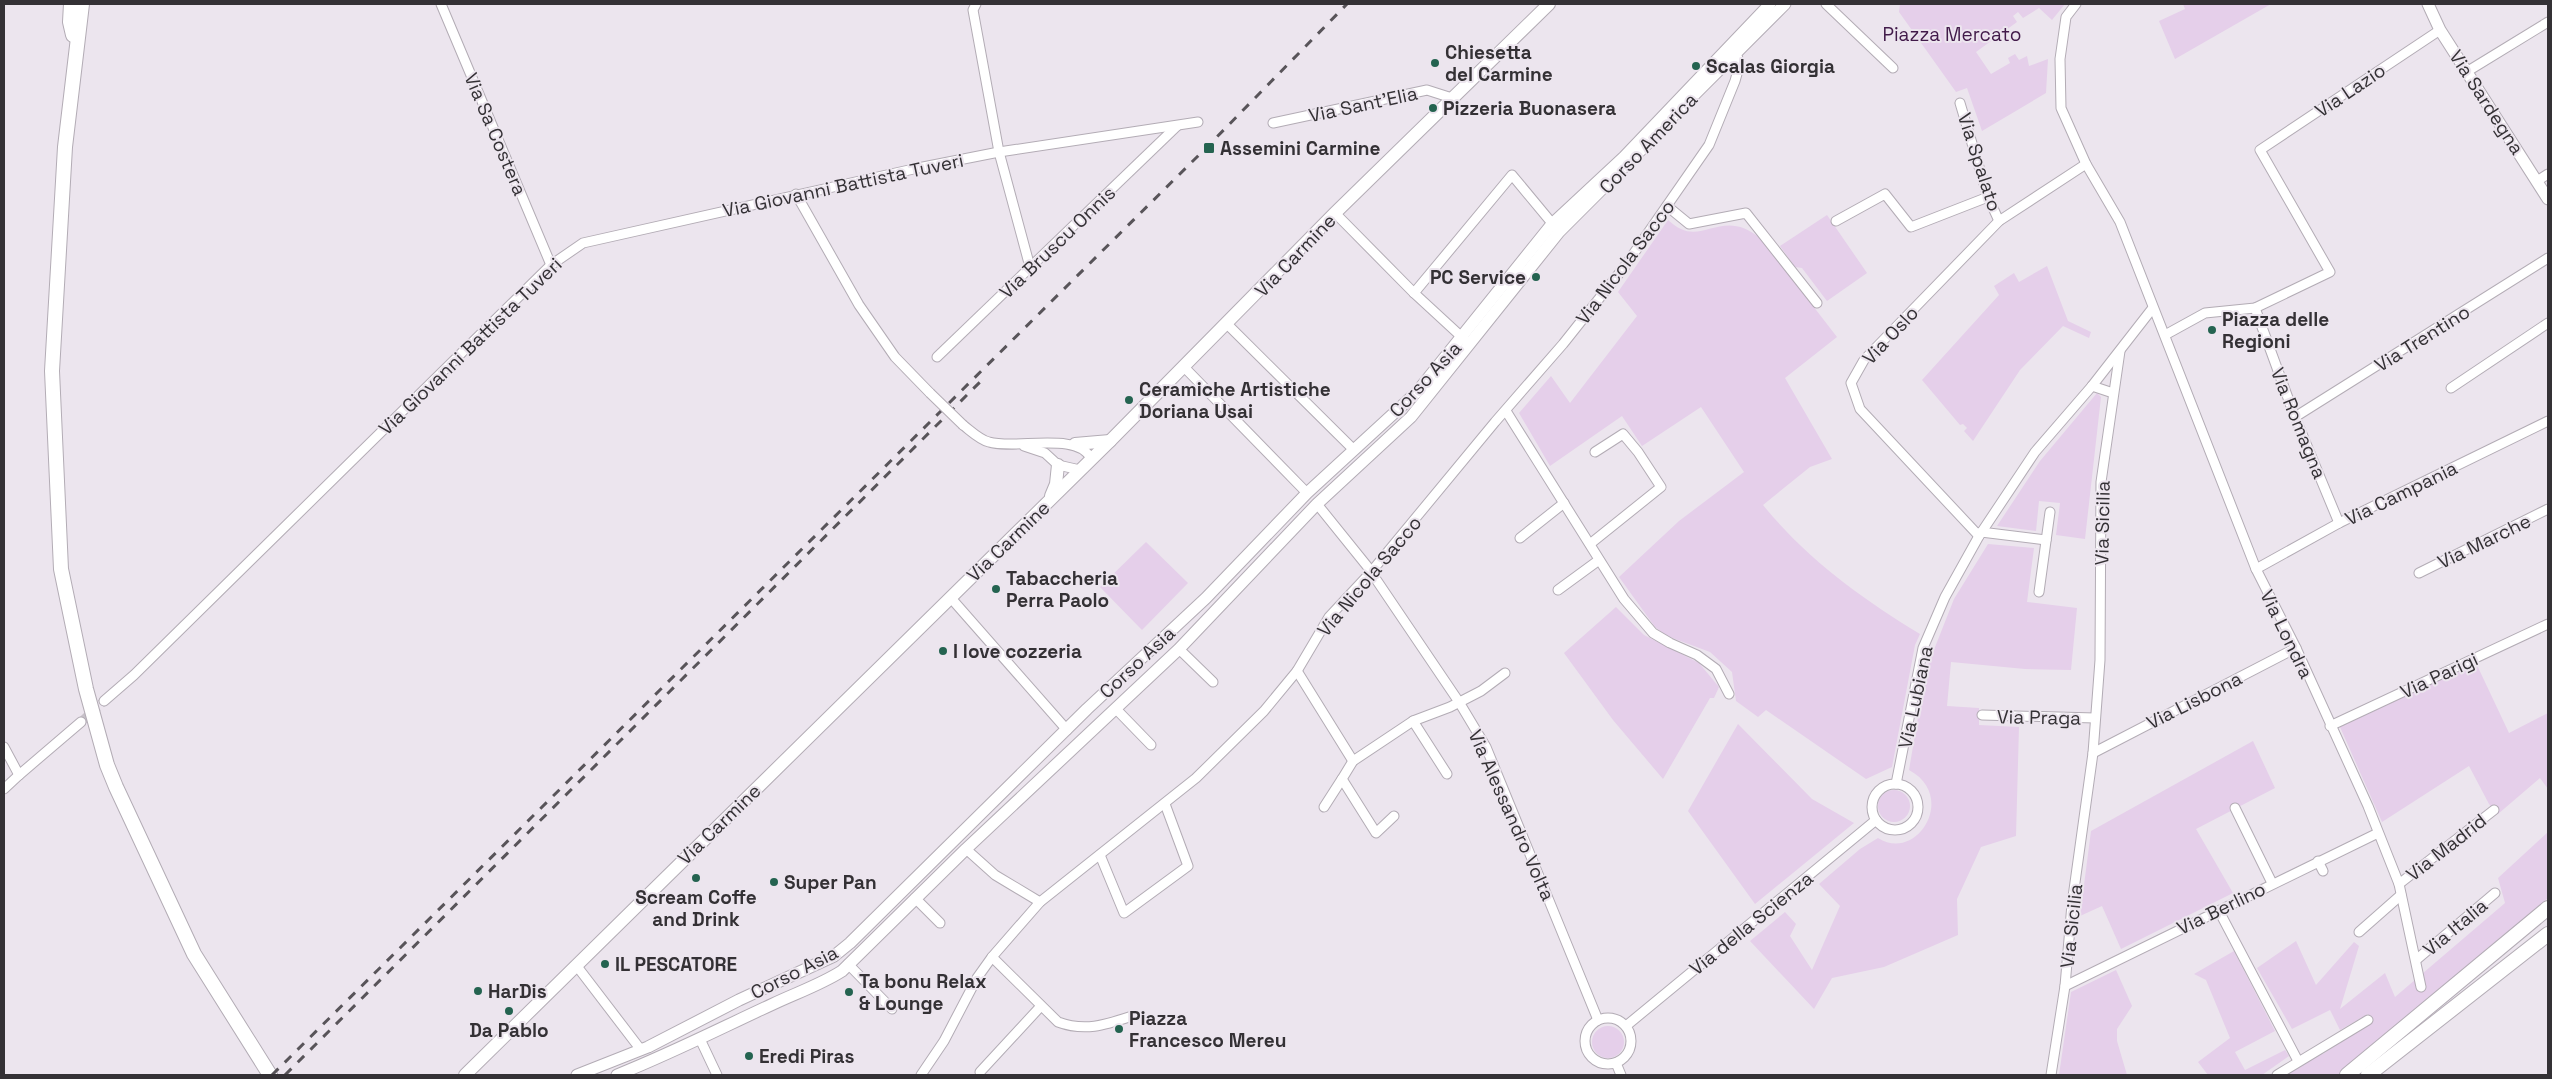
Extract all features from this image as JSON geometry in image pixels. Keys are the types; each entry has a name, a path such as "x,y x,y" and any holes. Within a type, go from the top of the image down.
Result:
{"main road":[{"path":"71,4 70,22 76,49"},
{"path":"82,4 65,147 52,371 61,569 86,689 110,772 164,894 194,954 270,1075"},
{"name":"Via Carmine","path":"464,1075 1110,441 1335,213 1549,4"},
{"path":"1075,444 1110,441"},
{"path":"1050,500 1056,484 1058,465"},
{"path":"2347,1075 2548,908"},
{"path":"2368,1075 2548,934"}],"street":[{"name":"Via Sa Costera","path":"441,4 551,265"},
{"path":"976,4 973,10 999,152 1030,267"},
{"name":"Corso America","path":"1733,49 1770,4"},
{"name":"Corso America","path":"1465,340 1556,228 1733,49 1786,4"},
{"path":"1826,4 1893,68"},
{"path":"2076,4 2066,17 2060,59 2061,108 2086,164 2120,222 2152,308"},
{"name":"Via Sardegna","path":"2432,5 2440,30 2468,71 2548,199"},
{"path":"2468,71 2548,22"},
{"name":"Via Lazio","path":"2255,308 2330,272 2260,150 2440,30"},
{"name":"Via Nicola Sacco","path":"921,1075 944,1041 977,978 992,957 1040,902 1076,871 1100,855 1196,778 1264,711 1297,671 1329,617 1371,572 1563,344 1625,266 1708,144 1735,81 1740,63 1733,49"},
{"name":"Via Sant'Elia","path":"1273,124 1427,90 1452,98"},
{"name":"Via Spalato","path":"1960,103 1988,197 1999,221"},
{"name":"Via Giovanni Battista Tuveri","path":"104,701 134,675 551,265 583,243 796,194 999,152 1198,122"},
{"name":"Via Bruscu Onnis","path":"937,357 1177,126"},
{"name":"Via Oslo","path":"1980,534 1860,409 1851,383 1864,360 1999,221 2086,164"},
{"path":"2537,181 2548,174"},
{"path":"1414,293 1512,175 1556,228"},
{"path":"796,194 859,304 895,357 963,425 987,442 1021,445 1075,444 1092,458"},
{"path":"1836,221 1885,194 1911,227 1988,197"},
{"path":"1667,206 1689,224 1746,213 1817,303"},
{"path":"1335,213 1414,293 1465,340"},
{"name":"Via Trentino","path":"2295,417 2548,258"},
{"name":"Via Londra","path":"2152,308 2166,335 2256,569 2296,648 2399,884 2421,987"},
{"name":"Via Sicilia","path":"2051,1075 2065,986 2072,904 2092,753 2100,660 2101,482 2120,351 2152,308"},
{"path":"2166,335 2205,313 2255,308"},
{"name":"Via Romagna","path":"2255,308 2295,417 2339,523"},
{"path":"2451,388 2548,323"},
{"path":"1227,324 1354,450"},
{"name":"Corso Asia","path":"577,1075 641,1050 834,956 850,943 1067,730 1206,598 1307,493 1417,392 1465,340"},
{"name":"Corso Asia","path":"617,1075 665,1057 773,1003 828,980 848,964 915,898 1179,649 1316,504 1411,417 1430,395 1465,340"},
{"name":"Via Lubiana","path":"1896,784 1923,648 1945,598 1980,534 2035,452 2120,351"},
{"path":"1184,367 1307,493"},
{"path":"2092,386 2113,394"},
{"path":"1506,411 1624,598 1654,633 1670,643 1698,655 1716,669 1729,694"},
{"name":"Via Campania","path":"2256,569 2339,523 2548,421"},
{"path":"1590,544 1661,488 1638,452 1623,434 1595,452"},
{"path":"1021,445 1045,453 1058,465 1080,470"},
{"path":"1520,538 1564,503"},
{"name":"Via Alessandro Volta","path":"1316,504 1371,572 1459,702 1486,748 1598,1020"},
{"name":"Via Marche","path":"2419,573 2548,510"},
{"path":"2039,592 2050,512"},
{"path":"1980,534 2046,540"},
{"path":"1558,590 1599,560"},
{"path":"950,597 1067,730"},
{"name":"Via Parigi","path":"2330,726 2548,624"},
{"name":"Via Lisbona","path":"2092,753 2296,648"},
{"path":"1179,649 1213,682"},
{"path":"1297,671 1353,761"},
{"path":"1324,806 1353,761 1413,721 1481,691 1505,673"},
{"path":"1116,709 1151,745"},
{"name":"Via Praga","path":"1982,715 2095,718"},
{"path":"1413,721 1446,774"},
{"path":"4,788 81,722"},
{"path":"4,748 18,775"},
{"path":"1342,779 1376,833 1394,816"},
{"path":"1896,784 1910,789 1918,802 1916,818 1904,829 1896,830 1888,829 1876,820 1872,808 1873,799 1882,788 1896,784"},
{"path":"1100,855 1124,913 1167,883 1188,866 1165,804"},
{"path":"2235,808 2272,883"},
{"name":"Via Madrid","path":"2399,884 2494,810"},
{"name":"Via della Scienza","path":"1626,1026 1876,820"},
{"name":"Via Berlino","path":"2065,986 2272,883 2378,833"},
{"path":"966,850 995,875 1040,902"},
{"path":"2318,861 2323,871"},
{"name":"Via Italia","path":"2416,960 2495,893"},
{"name":"Via Madrid","path":"2359,932 2401,895"},
{"path":"915,898 940,923"},
{"path":"2219,910 2298,1061"},
{"path":"992,957 1058,1022 1080,1028 1107,1024 1132,1016"},
{"path":"848,964 892,1009"},
{"path":"576,965 641,1050"},
{"path":"767,987 773,1003"},
{"path":"980,1072 1041,1006"},
{"path":"1613,1018 1626,1026 1629,1032 1630,1047 1622,1059 1616,1063 1600,1063 1593,1059 1586,1049 1585,1037 1588,1030 1598,1020 1613,1018"},
{"path":"2277,1075 2368,1020"},
{"path":"700,1039 717,1075"},
{"path":"1616,1063 1621,1075"}],"green space":[{"name":"Piazza Mercato","path":"1900,4 2065,4 2052,20 2039,8 2023,18 2018,12 2013,16 2017,22 1976,52 1991,74 2010,63 2008,58 2015,54 2019,60 2027,56 2029,66 2048,59 2046,93 1982,131 1967,88 1956,92 1899,12"},
{"path":"2183,4 2271,4 2175,59 2159,21 2185,9"},
{"path":"1827,215 1867,273 1827,301 1802,268 1795,267 1780,246"},
{"path":"1668,220 1679,228 1690,232 1717,227 1738,226 1762,240 1837,337 1785,378 1832,459 1810,467 1763,505 1780,525 1816,560 1856,592 1920,634 1915,645 1892,767 1866,779 1766,710 1758,717 1736,701 1732,672 1710,652 1667,636 1655,627 1619,577 1679,521 1744,472 1701,407 1642,446 1622,416 1550,466 1519,413 1551,376 1570,403 1637,316 1618,292"},
{"path":"2047,266 2068,321 2091,332 2089,338 2063,326 2020,370 1973,441 1964,431 1967,428 1963,424 1960,425 1922,380 1999,295 1994,286 2014,273 2019,282"},
{"path":"2097,393 2101,397 2085,539 2056,535 2060,503 2039,501 2036,531 1997,526 2040,461"},
{"path":"1146,542 1188,583 1142,630 1100,587"},
{"path":"1988,544 2034,548 2027,602 2077,608 2071,670 2025,669 1951,662 1947,706 1979,708 1979,725 2019,727 2016,836 1981,847 1957,899 1958,935 1884,967 1832,978 1814,1009 1750,941 1785,912 1796,924 1790,936 1812,970 1840,906 1819,884 1860,849 1878,838 1893,843 1906,842 1918,834 1926,823 1931,810 1930,795 1923,781 1909,770 1926,670 1954,599"},
{"path":"1616,607 1644,635 1699,663 1719,687 1714,698 1710,698 1663,779 1613,720 1564,653"},
{"path":"2476,663 2509,733 2548,713 2548,789 2540,778 2498,814 2489,804 2469,766 2382,822 2340,727"},
{"path":"1738,724 1812,799 1854,823 1755,904 1688,811"},
{"path":"2253,741 2275,788 2196,829 2233,893 2121,949 2102,906 2080,916 2091,831"},
{"path":"1894,790 1906,794 1910,806 1906,818 1894,822 1882,818 1878,806 1882,794"},
{"path":"2548,832 2548,898 2339,1075 2284,1075 2314,1055 2323,1054 2370,1022 2368,1014 2340,1030 2330,1010 2292,1029 2257,968 2296,941 2316,985 2354,942 2359,946 2340,1009 2385,973 2395,997 2505,903 2498,878"},
{"path":"2234,951 2275,1031 2235,1052 2245,1070 2285,1050 2289,1056 2262,1075 2208,1075 2198,1062 2230,1038 2206,980 2194,974"},
{"path":"2116,970 2132,1006 2117,1029 2117,1041 2127,1075 2059,1075 2071,992"},
{"path":"1608,1026 1620,1030 1624,1042 1620,1054 1608,1058 1596,1054 1592,1042 1596,1030"}],"tunnel":[{"path":"81,722 104,701"}],"railway":[{"path":"272,1075 1208,146 1347,4"},
{"path":"285,1075 981,381"}],"place":[{"name":"Chiesetta del Carmine","path":"1435,63"},
{"name":"Scalas Giorgia","path":"1696,66"},
{"name":"Pizzeria Buonasera","path":"1433,108"},
{"name":"Assemini Carmine","path":"1209,148"},
{"name":"PC Service","path":"1536,277"},
{"name":"Piazza delle Regioni","path":"2212,330"},
{"name":"Ceramiche Artistiche Doriana Usai","path":"1129,400"},
{"name":"Tabaccheria Perra Paolo","path":"996,589"},
{"name":"I love cozzeria","path":"943,651"},
{"name":"Scream Coffe and Drink","path":"696,878"},
{"name":"Super Pan","path":"774,882"},
{"name":"IL PESCATORE","path":"605,964"},
{"name":"HarDis","path":"478,991"},
{"name":"Ta bonu Relax & Lounge","path":"849,992"},
{"name":"Da Pablo","path":"509,1011"},
{"name":"Piazza Francesco Mereu","path":"1119,1029"},
{"name":"Eredi Piras","path":"749,1056"}]}
